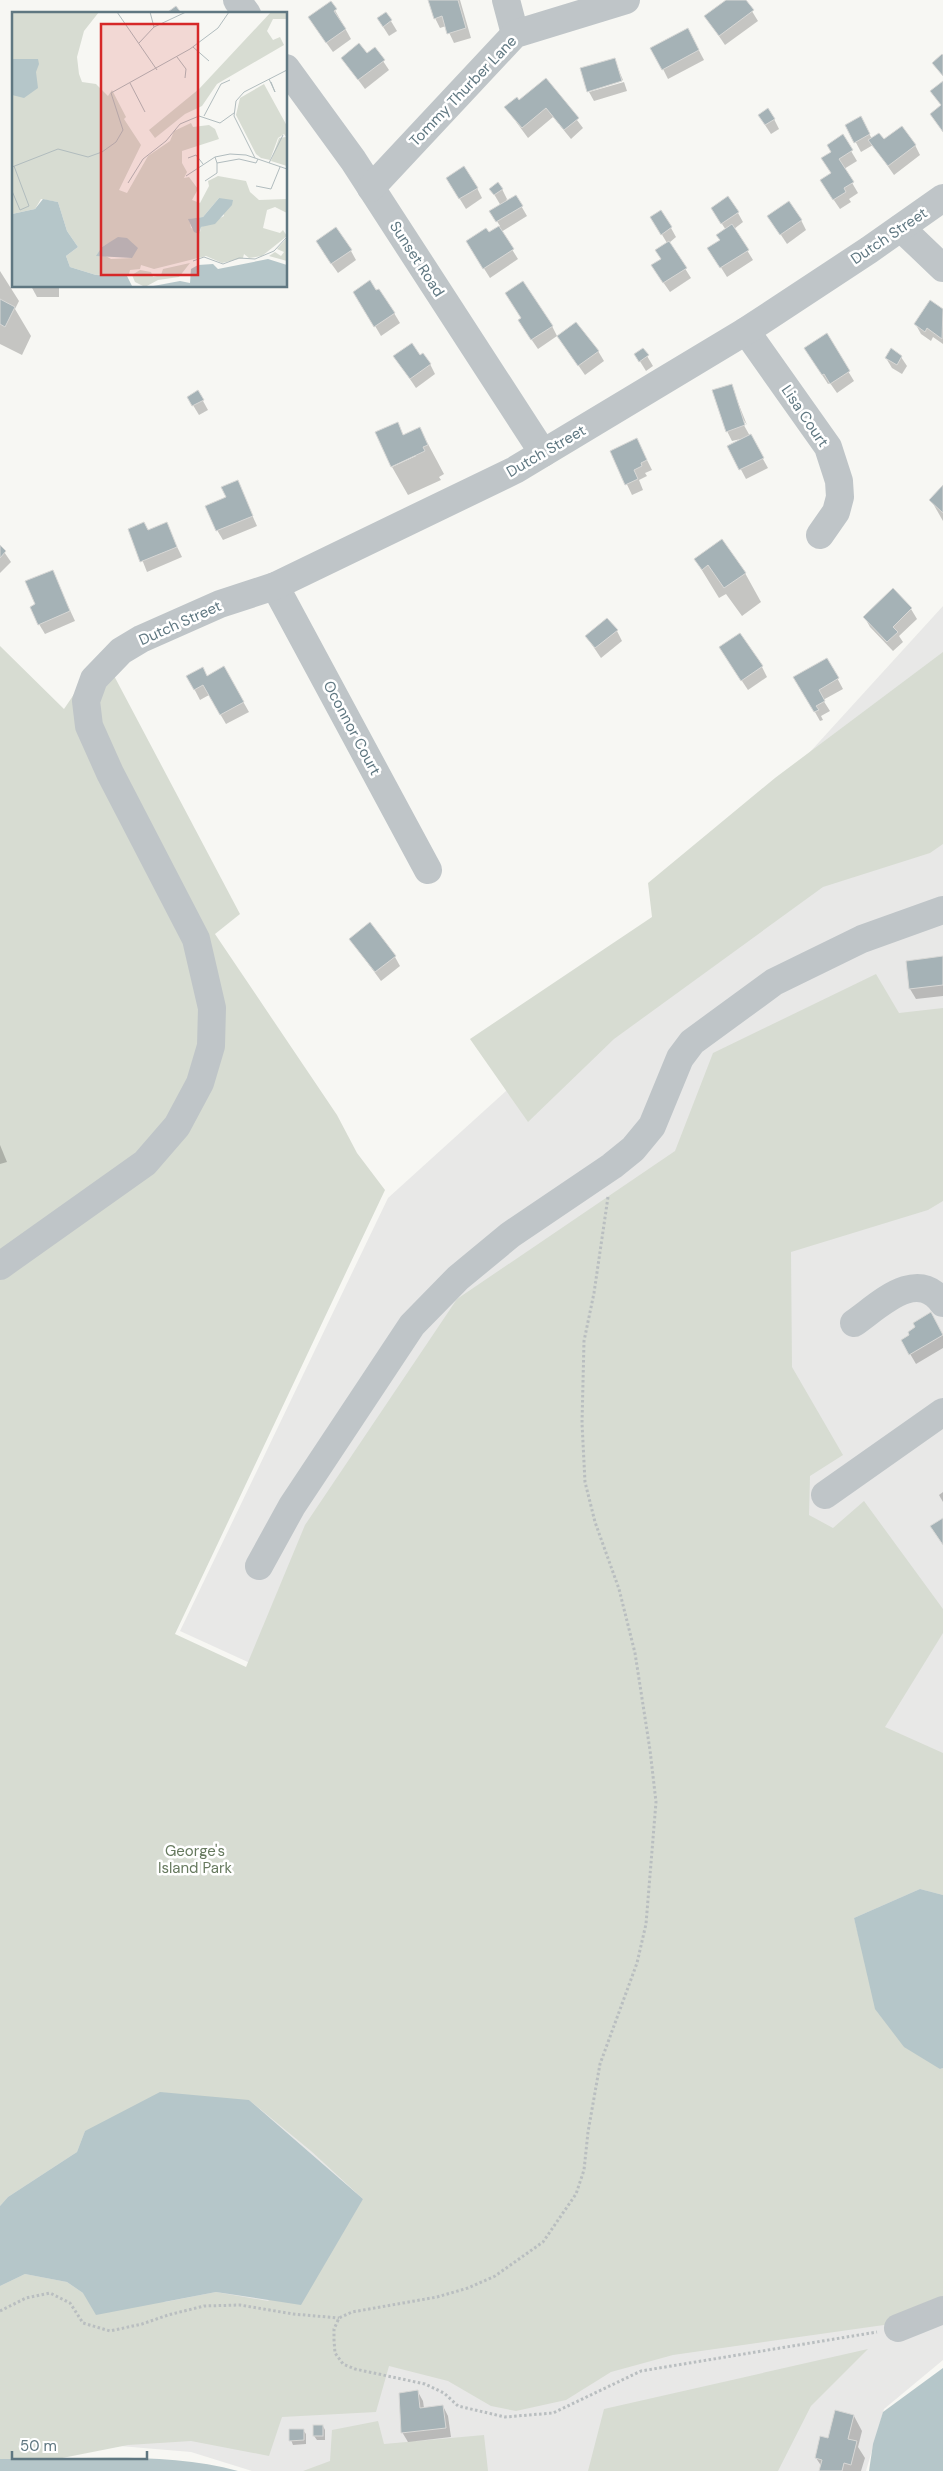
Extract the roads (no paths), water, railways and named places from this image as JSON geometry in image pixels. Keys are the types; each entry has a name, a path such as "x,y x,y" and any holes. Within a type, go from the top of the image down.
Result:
{"street":[{"path":"237,0 246,12"},
{"path":"506,0 515,34"},
{"name":"Tommy Thurber Lane","path":"371,188 515,34 626,0"},
{"name":"Sunset Road","path":"288,71 371,188 543,453"},
{"name":"Dutch Street","path":"0,1266 145,1162 177,1126 200,1083 211,1046 212,1008 196,939 110,773 90,726 86,701 94,679 121,651 141,639 220,604 275,586 515,470 746,331 943,198"},
{"path":"901,228 943,268"},
{"name":"Lisa Court","path":"746,331 828,447 839,481 840,497 836,512 820,536"},
{"name":"Oconnor Court","path":"275,586 428,870"},
{"path":"259,1566 292,1506 412,1325 458,1278 510,1235 612,1166 633,1149 652,1126 680,1058 692,1042 774,982 862,939 943,910"},
{"path":"854,1323 894,1294 911,1287 928,1289 943,1303"},
{"path":"825,1495 943,1412"},
{"path":"898,2328 943,2310"}],"park label":[{"name":"George's Island Park","path":"195,1860"}]}
